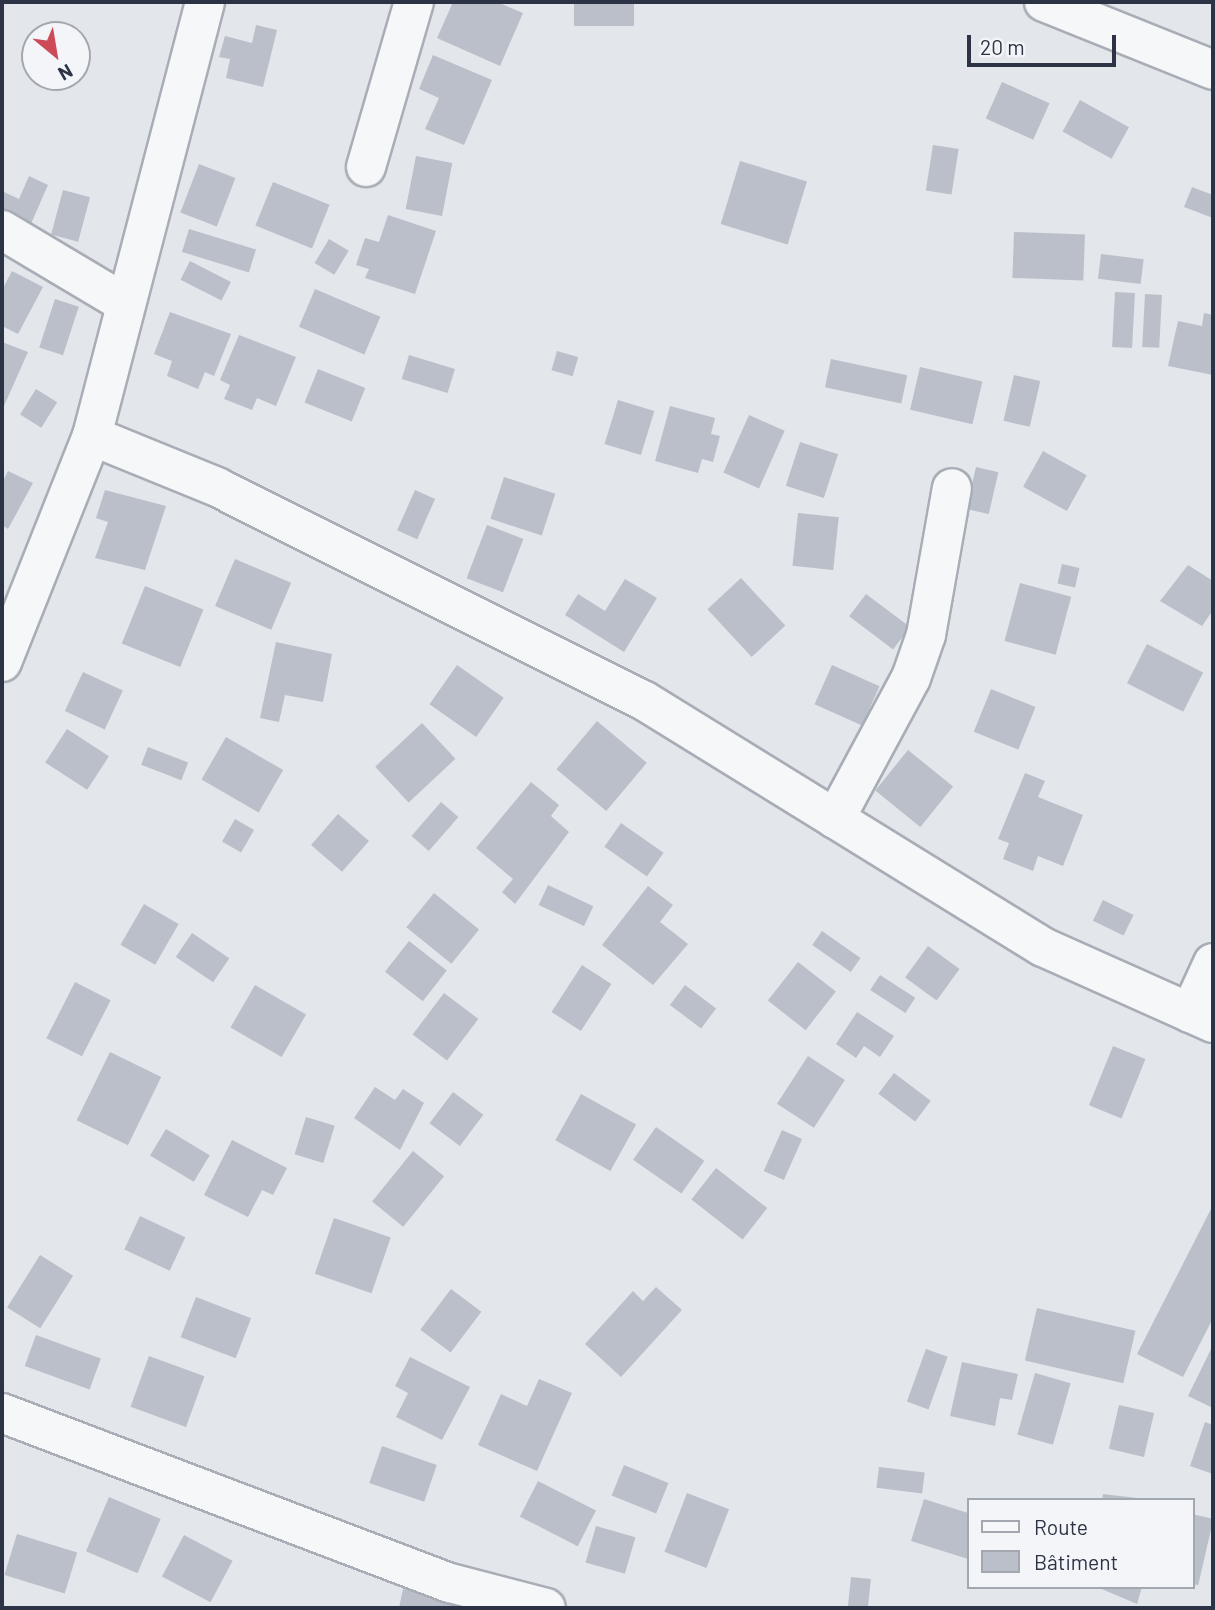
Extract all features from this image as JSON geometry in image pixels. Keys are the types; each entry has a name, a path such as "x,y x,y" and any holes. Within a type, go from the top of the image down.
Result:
{"street":[{"path":"2,662 92,436 205,2"},
{"path":"366,167 414,2"},
{"path":"1044,2 1213,69"},
{"path":"2,230 126,304"},
{"path":"92,436 217,487 643,700 1043,947 1202,1018 1213,963"},
{"path":"835,819 915,667 952,488"},
{"path":"2,1413 450,1583 546,1608"}],"building":[{"path":"453,2 497,2 523,13 500,66 437,38"},
{"path":"574,2 634,2 634,26 574,26"},
{"path":"256,25 277,30 263,87 226,78 230,59 219,57 225,36 252,43"},
{"path":"433,55 492,80 464,145 425,129 439,98 419,89"},
{"path":"1002,82 1050,103 1033,140 986,119"},
{"path":"1080,100 1129,127 1112,159 1063,131"},
{"path":"933,145 959,149 951,195 926,190"},
{"path":"416,156 452,163 442,216 406,209"},
{"path":"740,161 807,181 788,245 721,224"},
{"path":"199,164 235,178 217,227 180,213"},
{"path":"29,176 48,185 30,226 2,214 4,192 19,199"},
{"path":"273,182 330,205 312,248 255,226"},
{"path":"1192,187 1213,195 1213,218 1184,207"},
{"path":"63,190 90,197 78,242 51,234"},
{"path":"388,215 436,231 415,294 365,278 369,269 356,265 365,238 379,242"},
{"path":"189,229 256,249 249,272 182,252"},
{"path":"1014,232 1085,234 1083,280 1012,278"},
{"path":"329,239 349,251 334,275 315,263"},
{"path":"1101,254 1144,259 1141,284 1098,279"},
{"path":"190,261 231,282 221,301 180,280"},
{"path":"12,271 43,287 18,334 2,326 2,290"},
{"path":"315,289 380,317 364,354 299,327"},
{"path":"1115,292 1135,293 1132,348 1112,347"},
{"path":"1145,294 1162,295 1159,348 1142,347"},
{"path":"55,299 79,307 63,355 39,348"},
{"path":"170,312 231,334 214,376 205,372 198,389 167,376 172,361 154,354"},
{"path":"1204,313 1213,315 1213,375 1168,366 1178,321 1202,326"},
{"path":"239,335 296,357 276,406 257,398 252,410 224,399 230,385 220,380"},
{"path":"2,342 28,352 4,406 2,405"},
{"path":"557,351 578,357 573,376 551,370"},
{"path":"409,355 455,369 448,393 402,379"},
{"path":"831,359 907,375 901,404 825,387"},
{"path":"920,367 982,381 972,424 910,410"},
{"path":"318,369 365,388 352,421 305,402"},
{"path":"1014,375 1040,381 1030,427 1003,421"},
{"path":"36,389 57,402 41,428 20,414"},
{"path":"618,400 654,411 641,455 605,444"},
{"path":"670,406 715,418 711,434 720,436 713,462 702,459 698,473 655,461"},
{"path":"749,415 785,431 759,488 723,473"},
{"path":"800,442 838,454 824,498 786,486"},
{"path":"1043,451 1087,475 1067,511 1023,487"},
{"path":"976,467 998,472 989,514 966,509"},
{"path":"8,471 33,483 8,529 2,525 2,483"},
{"path":"504,477 555,494 542,536 490,519"},
{"path":"105,490 166,506 145,570 95,558 108,522 96,518"},
{"path":"415,490 435,499 417,539 397,530"},
{"path":"798,513 839,517 833,570 792,566"},
{"path":"487,525 523,539 503,592 467,578"},
{"path":"235,559 291,583 271,630 215,606"},
{"path":"1062,564 1080,568 1075,588 1058,583"},
{"path":"1188,565 1213,581 1213,610 1202,626 1160,601"},
{"path":"741,578 785,626 752,657 707,609"},
{"path":"625,579 657,598 624,652 565,615 578,594 605,611"},
{"path":"1020,583 1071,597 1056,655 1004,641"},
{"path":"145,586 203,610 180,667 122,643"},
{"path":"866,594 910,627 893,649 849,616"},
{"path":"276,642 332,654 323,702 285,695 279,722 260,718"},
{"path":"1147,644 1203,673 1183,712 1127,683"},
{"path":"457,665 504,698 476,737 429,704"},
{"path":"832,665 880,686 862,725 815,704"},
{"path":"83,672 123,691 105,730 65,711"},
{"path":"991,689 1036,707 1018,750 974,732"},
{"path":"597,721 647,763 606,811 557,769"},
{"path":"422,723 455,759 409,802 375,767"},
{"path":"67,729 109,756 87,790 45,763"},
{"path":"226,737 283,770 259,812 202,779"},
{"path":"148,747 188,762 181,780 141,765"},
{"path":"908,750 953,787 920,827 875,790"},
{"path":"1025,773 1045,781 1038,797 1083,815 1063,866 1038,856 1033,871 1003,859 1009,843 998,839"},
{"path":"531,782 559,805 551,816 569,832 515,904 502,892 513,879 476,848"},
{"path":"441,802 458,817 429,851 411,836"},
{"path":"338,814 369,841 342,872 311,845"},
{"path":"235,819 254,830 241,853 222,842"},
{"path":"621,823 664,853 647,877 604,847"},
{"path":"548,885 593,906 584,926 539,905"},
{"path":"648,886 673,905 660,922 688,944 653,985 602,945"},
{"path":"434,893 479,930 451,964 406,927"},
{"path":"1103,900 1134,915 1123,936 1093,921"},
{"path":"144,904 179,924 155,965 120,945"},
{"path":"822,931 861,958 851,972 812,945"},
{"path":"192,933 229,958 213,982 176,957"},
{"path":"409,941 447,971 423,1001 385,972"},
{"path":"928,946 960,969 937,1000 905,978"},
{"path":"798,962 836,992 806,1030 768,1001"},
{"path":"582,965 611,984 581,1031 552,1012"},
{"path":"880,975 915,998 905,1013 870,990"},
{"path":"75,982 111,1000 82,1056 46,1038"},
{"path":"255,985 306,1014 282,1057 231,1027"},
{"path":"685,985 716,1008 701,1028 670,1005"},
{"path":"444,993 478,1019 447,1060 413,1035"},
{"path":"857,1012 894,1036 880,1057 864,1046 856,1058 836,1044"},
{"path":"1113,1046 1145,1059 1121,1118 1089,1105"},
{"path":"110,1052 161,1077 128,1145 77,1120"},
{"path":"808,1056 845,1080 814,1128 777,1104"},
{"path":"894,1073 931,1101 915,1121 878,1094"},
{"path":"375,1087 395,1100 403,1089 424,1103 400,1150 354,1118"},
{"path":"453,1092 483,1115 460,1146 430,1123"},
{"path":"581,1094 636,1125 610,1171 555,1140"},
{"path":"306,1117 335,1126 323,1163 295,1154"},
{"path":"656,1127 704,1161 681,1194 633,1160"},
{"path":"166,1129 210,1155 194,1182 150,1156"},
{"path":"782,1130 802,1139 784,1180 764,1171"},
{"path":"232,1140 287,1168 273,1195 262,1190 248,1217 204,1195"},
{"path":"413,1151 444,1176 403,1227 372,1202"},
{"path":"716,1168 767,1208 743,1240 691,1200"},
{"path":"1213,1205 1213,1318 1183,1377 1137,1354"},
{"path":"140,1216 185,1237 170,1271 124,1250"},
{"path":"334,1218 391,1238 372,1293 315,1274"},
{"path":"40,1255 73,1276 40,1328 7,1308"},
{"path":"656,1287 682,1310 621,1377 585,1344 633,1291 643,1301"},
{"path":"451,1289 481,1312 451,1353 420,1330"},
{"path":"196,1297 251,1318 236,1358 181,1337"},
{"path":"1037,1308 1135,1331 1123,1383 1025,1361"},
{"path":"36,1335 101,1359 90,1390 25,1366"},
{"path":"1213,1345 1213,1408 1188,1396"},
{"path":"926,1349 948,1357 928,1409 907,1402"},
{"path":"149,1356 204,1376 186,1427 131,1407"},
{"path":"410,1357 470,1387 442,1440 396,1417 408,1393 395,1386"},
{"path":"962,1362 1018,1374 1012,1400 1000,1398 995,1426 950,1416"},
{"path":"1035,1373 1071,1383 1053,1445 1017,1435"},
{"path":"539,1379 572,1393 537,1471 478,1445 501,1394 527,1406"},
{"path":"1119,1405 1154,1413 1144,1457 1109,1449"},
{"path":"1205,1422 1213,1425 1213,1474 1190,1466"},
{"path":"382,1446 437,1465 424,1502 369,1483"},
{"path":"624,1465 669,1483 656,1514 612,1496"},
{"path":"879,1467 925,1473 922,1493 876,1488"},
{"path":"538,1481 596,1511 578,1546 520,1517"},
{"path":"687,1493 729,1509 706,1568 664,1552"},
{"path":"1103,1494 1137,1498 1102,1498"},
{"path":"109,1497 161,1519 137,1573 86,1551"},
{"path":"924,1499 967,1513 967,1559 911,1541"},
{"path":"1194,1514 1213,1519 1198,1585 1194,1584"},
{"path":"596,1526 635,1537 625,1574 586,1563"},
{"path":"17,1534 77,1552 65,1594 4,1575"},
{"path":"184,1535 233,1561 210,1602 162,1576"},
{"path":"851,1577 871,1579 868,1608 848,1608"},
{"path":"403,1589 458,1598 456,1608 399,1608"},
{"path":"1102,1589 1141,1589 1137,1604"}]}
